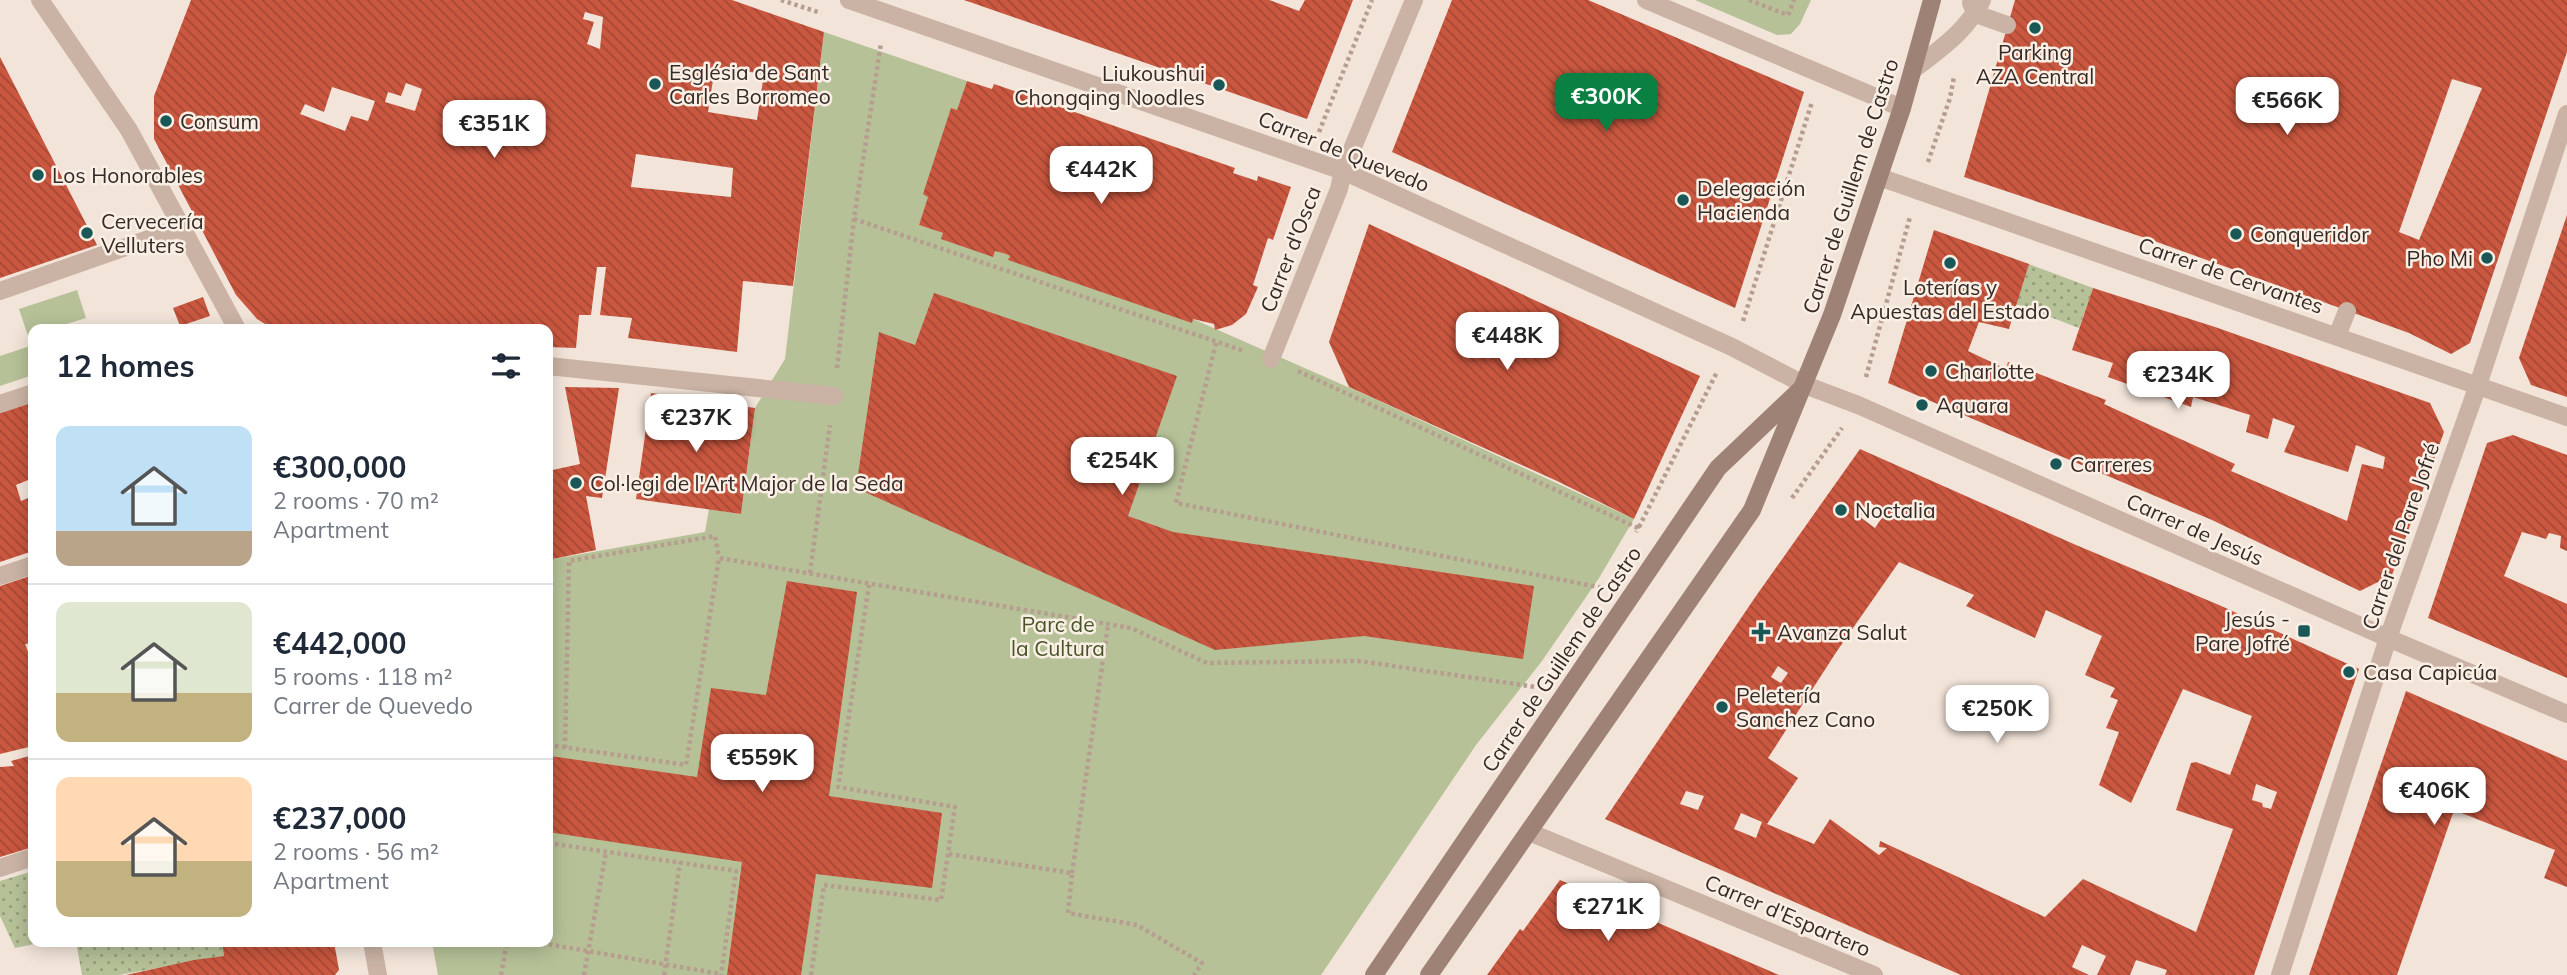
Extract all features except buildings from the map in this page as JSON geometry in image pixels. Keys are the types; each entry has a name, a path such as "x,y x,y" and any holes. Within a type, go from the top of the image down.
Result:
{"main road":[{"name":"Carrer de Guillem de Castro","path":"1429,975 1752,510 1832,315 1902,108 1932,0"},
{"name":"Carrer de Guillem de Castro","path":"1374,975 1718,468 1805,385"}],"street":[{"path":"40,0 129,130 183,227 228,324"},
{"name":"Carrer de Quevedo","path":"851,0 1343,171 1732,347 1805,385"},
{"name":"Carrer d'Osca","path":"1272,359 1339,189 1343,171 1414,0"},
{"path":"1646,0 1902,108"},
{"path":"1913,70 1957,35 1976,5 2007,25"},
{"name":"Carrer del Pare Jofré","path":"2280,975 2388,638 2478,385 2567,114"},
{"name":"Carrer de Cervantes","path":"1879,177 2567,416"},
{"path":"0,291 183,227"},
{"path":"2337,336 2347,311"},
{"path":"553,367 834,396"},
{"name":"Carrer de Jesús","path":"1805,385 1858,405 2567,714"},
{"path":"0,404 28,395"},
{"path":"0,576 28,567"},
{"name":"Carrer d'Espartero","path":"1529,832 1874,975"},
{"path":"0,868 28,859"},
{"path":"373,947 379,975"}],"path":[{"name":"Carrer d'Osca","path":"1318,162 1319,131 1373,0"},
{"path":"1749,0 1788,15 1794,0"},
{"path":"810,573 854,219 882,33 888,13"},
{"path":"1631,540 1744,320 1822,72"},
{"path":"854,219 1216,344 1272,359 1638,528"},
{"path":"1216,344 1176,503 1603,588 1596,599"},
{"path":"553,746 565,748 686,765 719,558 715,536 569,561 565,748"},
{"path":"719,558 1131,628 1207,663 1359,661 1537,687 1544,676"},
{"path":"811,975 824,885 941,900 949,854 955,807 838,788 869,585"},
{"path":"1108,625 1068,914 1137,925 1202,963 1194,975"},
{"path":"553,844 736,872 721,974 553,945"},
{"path":"584,975 606,852"},
{"path":"949,854 1072,873"},
{"path":"664,975 680,862"},
{"path":"501,975 506,947"}],"green space":[{"path":"1695,0 1811,0 1800,24 1791,34 1777,35"},
{"name":"Parc de la Cultura","path":"824,32 967,81 919,225 1006,254 1010,256 1009,260 1193,319 1375,399 1634,519 1599,578 1542,661 1476,745 1321,975 438,975 433,947 553,947 553,559 705,532 709,509 741,514 755,408 785,359"},
{"path":"2029,264 2093,288 2079,328 2016,304"},
{"path":"77,290 86,318 67,324 28,324 28,336 19,309"},
{"path":"28,347 28,377 0,386 0,356"},
{"path":"28,873 28,945 15,948 0,916 0,881"},
{"path":"77,947 223,947 224,956 119,975 82,975"}],"place":[{"name":"Parking AZA Central","path":"2035,28"},
{"name":"Església de Sant Carles Borromeo","path":"655,84"},
{"name":"Liukoushui Chongqing Noodles","path":"1219,85"},
{"name":"Consum","path":"166,121"},
{"name":"Los Honorables","path":"38,175"},
{"name":"Delegación Hacienda","path":"1683,200"},
{"name":"Cervecería Velluters","path":"87,233"},
{"name":"Conqueridor","path":"2236,234"},
{"name":"Pho Mi","path":"2487,258"},
{"name":"Loterías y Apuestas del Estado","path":"1950,263"},
{"name":"Charlotte","path":"1931,371"},
{"name":"Aquara","path":"1922,405"},
{"name":"Carreres","path":"2056,464"},
{"name":"Col·legi de l'Art Major de la Seda","path":"576,483"},
{"name":"Noctalia","path":"1841,510"},
{"name":"Jesús - Pare Jofré","path":"2304,631"},
{"name":"Avanza Salut","path":"1761,632"},
{"name":"Casa Capicúa","path":"2349,672"},
{"name":"Peletería Sanchez Cano","path":"1722,707"}]}
